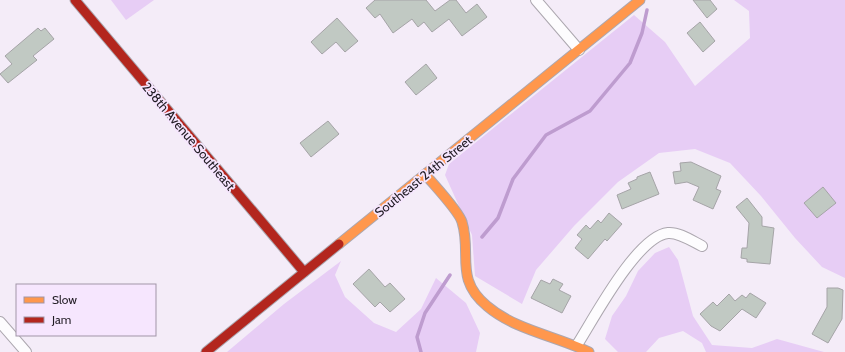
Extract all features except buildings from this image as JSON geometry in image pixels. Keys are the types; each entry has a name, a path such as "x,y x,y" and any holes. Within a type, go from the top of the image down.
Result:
{"street":[{"name":"238th Avenue Southeast","path":"75,0 304,272"},
{"path":"536,0 579,50"},
{"name":"Southeast 24th Street","path":"206,352 640,0"},
{"path":"425,174 462,220 468,279 482,303 492,311 506,318 577,345 588,352"},
{"path":"577,345 625,269 648,243 656,237 672,233 702,246"},
{"path":"0,322 26,352"}],"shaded area":[{"path":"111,0 154,0 126,20"},
{"path":"734,0 845,0 845,278 822,267 795,238 761,196 730,163 695,149 659,153 618,182 574,226 536,270 522,304 475,276 472,235 445,175 449,164 634,15 665,42 695,86 750,38 749,11"},
{"path":"669,247 678,260 693,316 712,345 752,348 777,339 824,352 706,352 702,343 683,331 659,338 646,352 618,352 605,339 612,316 626,296 638,271 655,253"},
{"path":"341,261 335,275 345,297 374,323 396,332 421,309 436,278 466,303 480,333 476,352 227,352 284,304"}],"waterway":[{"path":"482,237 498,218 513,179 546,135 590,111 630,63 642,33 647,10"},
{"path":"421,352 417,337 425,313 450,275"}],"traffic: slow":[{"path":"339,244 640,0"},
{"path":"425,174 460,217 465,234 467,276 477,296 487,306 510,321 589,352"}],"traffic: jam":[{"path":"75,0 304,272"},
{"path":"206,352 339,244"}]}
